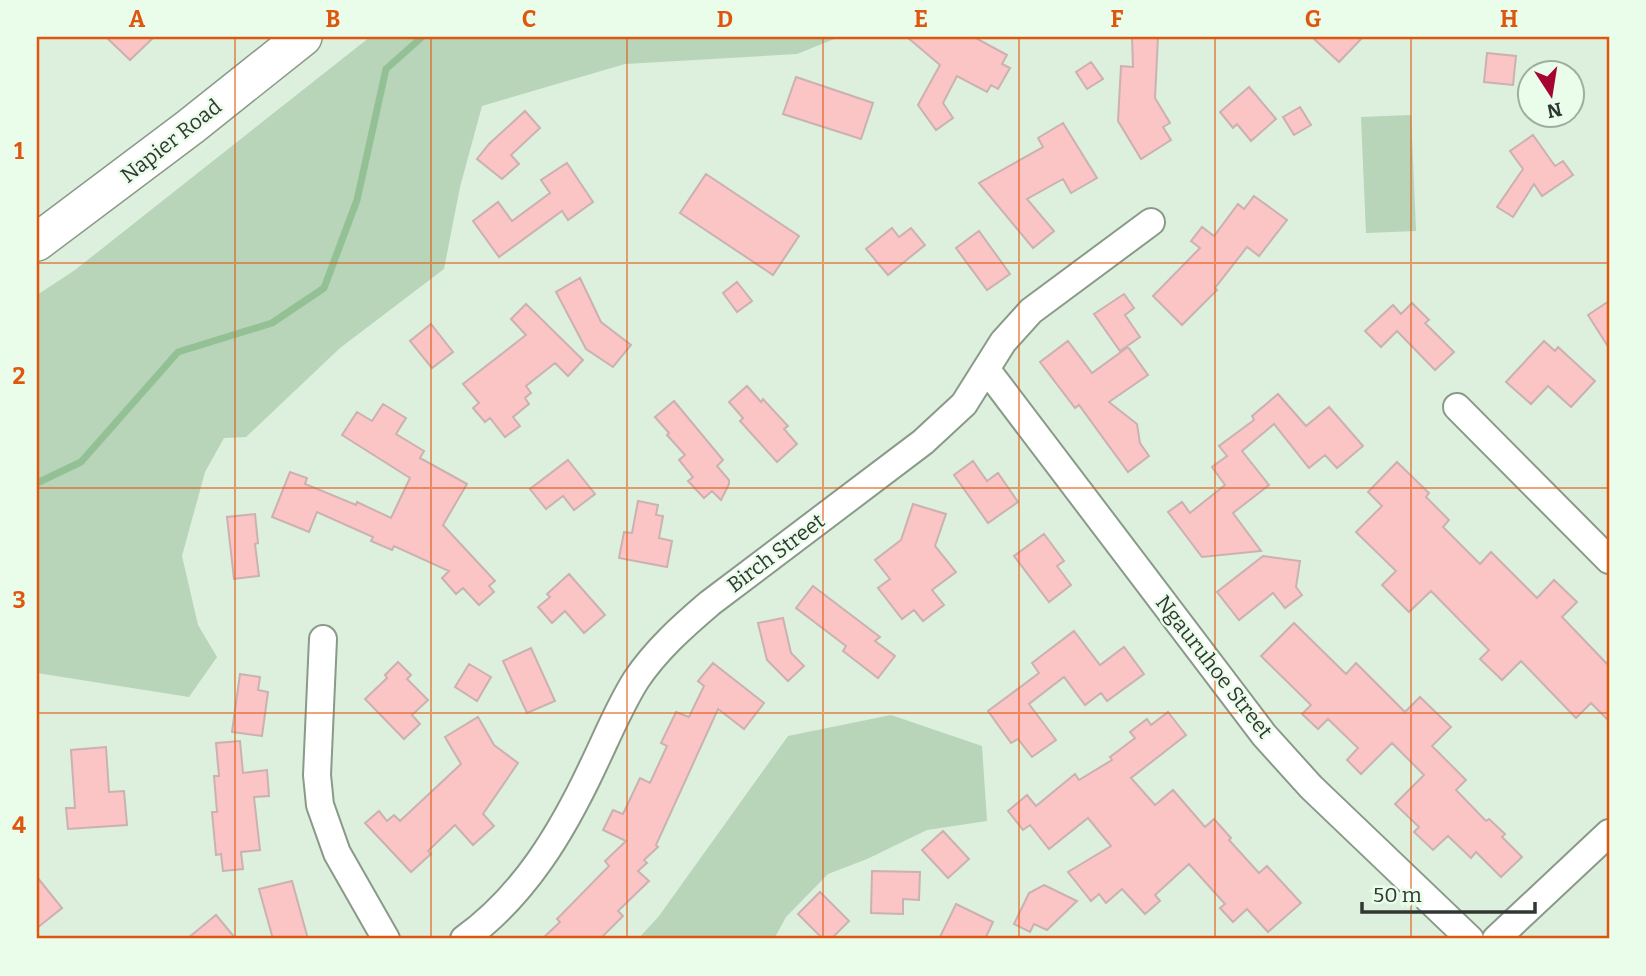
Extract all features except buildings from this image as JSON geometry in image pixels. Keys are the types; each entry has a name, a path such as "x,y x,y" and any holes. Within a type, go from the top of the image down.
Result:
{"main road":[{"name":"Napier Road","path":"37,242 190,127 303,37"}],"street":[{"name":"Birch Street","path":"464,939 496,912 527,879 551,846 593,767 618,712 637,679 658,652 710,603 923,442 964,404 1003,342 1031,311 1151,222"},
{"name":"Ngauruhoe Street","path":"987,370 1264,735 1311,787 1470,939"},
{"path":"1457,407 1609,560"},
{"path":"323,639 317,775 320,805 337,853 386,939"},
{"path":"1496,939 1609,833"}],"green space":[{"path":"370,37 839,37 797,54 625,64 482,106 460,187 444,269 340,348 246,437 224,438 205,472 182,556 198,625 217,657 189,697 37,673 37,295 75,270"},
{"path":"1411,115 1416,231 1366,233 1361,117"},
{"path":"891,715 982,746 987,821 927,830 867,859 828,874 786,917 774,939 638,939 659,916 788,736"}],"waterway":[{"path":"37,483 81,462 178,352 272,323 324,288 357,200 386,69 422,37"}]}
